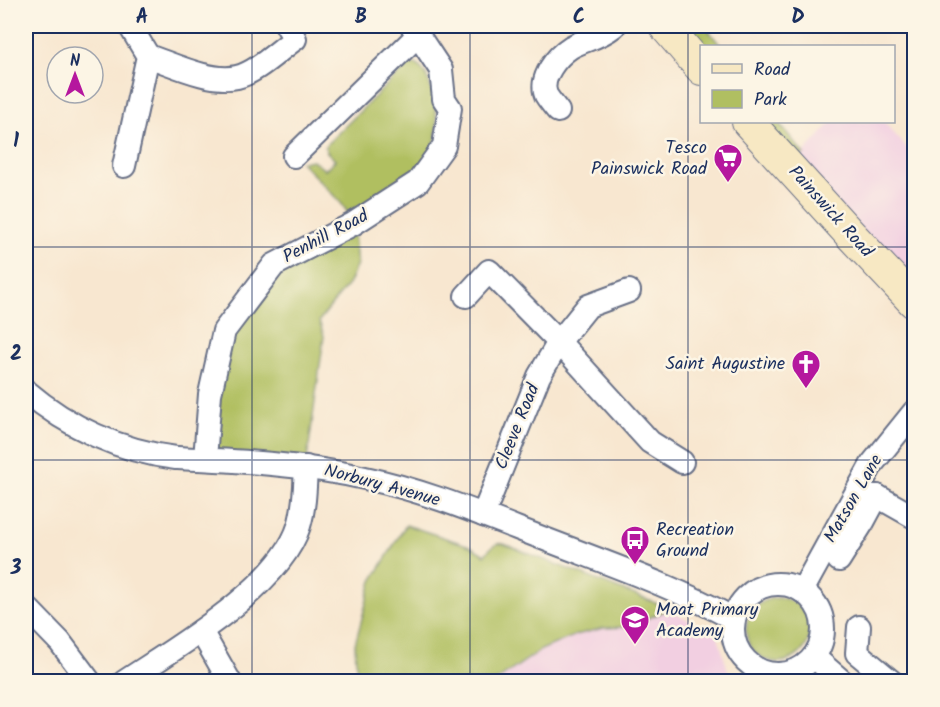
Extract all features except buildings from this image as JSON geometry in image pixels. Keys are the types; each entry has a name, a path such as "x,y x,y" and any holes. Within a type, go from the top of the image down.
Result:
{"main road":[{"path":"665,26 700,67"},
{"name":"Painswick Road","path":"749,123 915,302"}],"street":[{"path":"124,166 147,56 130,26"},
{"path":"558,111 547,96 544,84 552,65 570,48 602,35 614,26"},
{"name":"Penhill Road","path":"205,459 210,394 224,331 274,265 353,224 418,182 444,146 450,108 444,99 441,70 415,30 294,156"},
{"path":"147,56 215,78 237,77 254,69 291,32"},
{"path":"466,296 489,271 559,342 650,442 681,462"},
{"name":"Cleeve Road","path":"483,515 539,376 559,342 588,306 629,291"},
{"name":"Norbury Avenue","path":"26,391 48,410 70,423 128,448 156,456 306,467 377,481 483,515 695,598 734,619"},
{"name":"Matson Lane","path":"802,591 872,464 915,412"},
{"path":"124,681 201,631 260,584 287,550 299,527 303,509 306,467"},
{"path":"854,497 877,496 915,517"},
{"path":"839,560 877,496"},
{"path":"783,585 802,591 812,600 820,614 821,644 814,657 807,663 792,671 762,677 747,662 736,646 733,632 734,619 739,606 752,592 766,586 783,585"},
{"path":"26,607 60,642 90,681"},
{"path":"860,627 857,653 892,681"},
{"path":"201,631 230,681"},
{"path":"814,657 843,681"}],"shaded area":[{"path":"831,123 885,123 914,156 914,280 790,168"},
{"name":"Moat Primary Academy","path":"667,610 717,633 731,681 496,682 541,650 558,642 592,630 629,627"}],"green space":[{"path":"667,26 705,26 720,45 700,45"},
{"path":"416,64 426,76 434,100 437,119 432,150 407,178 350,216 341,203 301,162 312,160 325,170 335,160 327,152 325,147 327,144 407,65"},
{"path":"749,123 779,123 804,154 790,168"},
{"path":"353,224 357,264 349,283 319,321 324,336 306,467 205,459 224,331 274,265"},
{"path":"406,525 470,546 485,555 495,545 504,544 666,607 667,610 628,627 604,628 576,635 541,650 496,681 357,681 355,644 372,581"},
{"path":"778,598 790,600 801,607 808,618 810,630 808,642 801,653 790,660 778,662 766,660 755,653 748,642 746,630 748,618 755,607 766,600"}],"place":[{"name":"Tesco Painswick Road","path":"728,184"},
{"name":"Saint Augustine","path":"806,390"},
{"name":"Recreation Ground","path":"635,566"},
{"name":"Moat Primary Academy","path":"635,646"}]}
